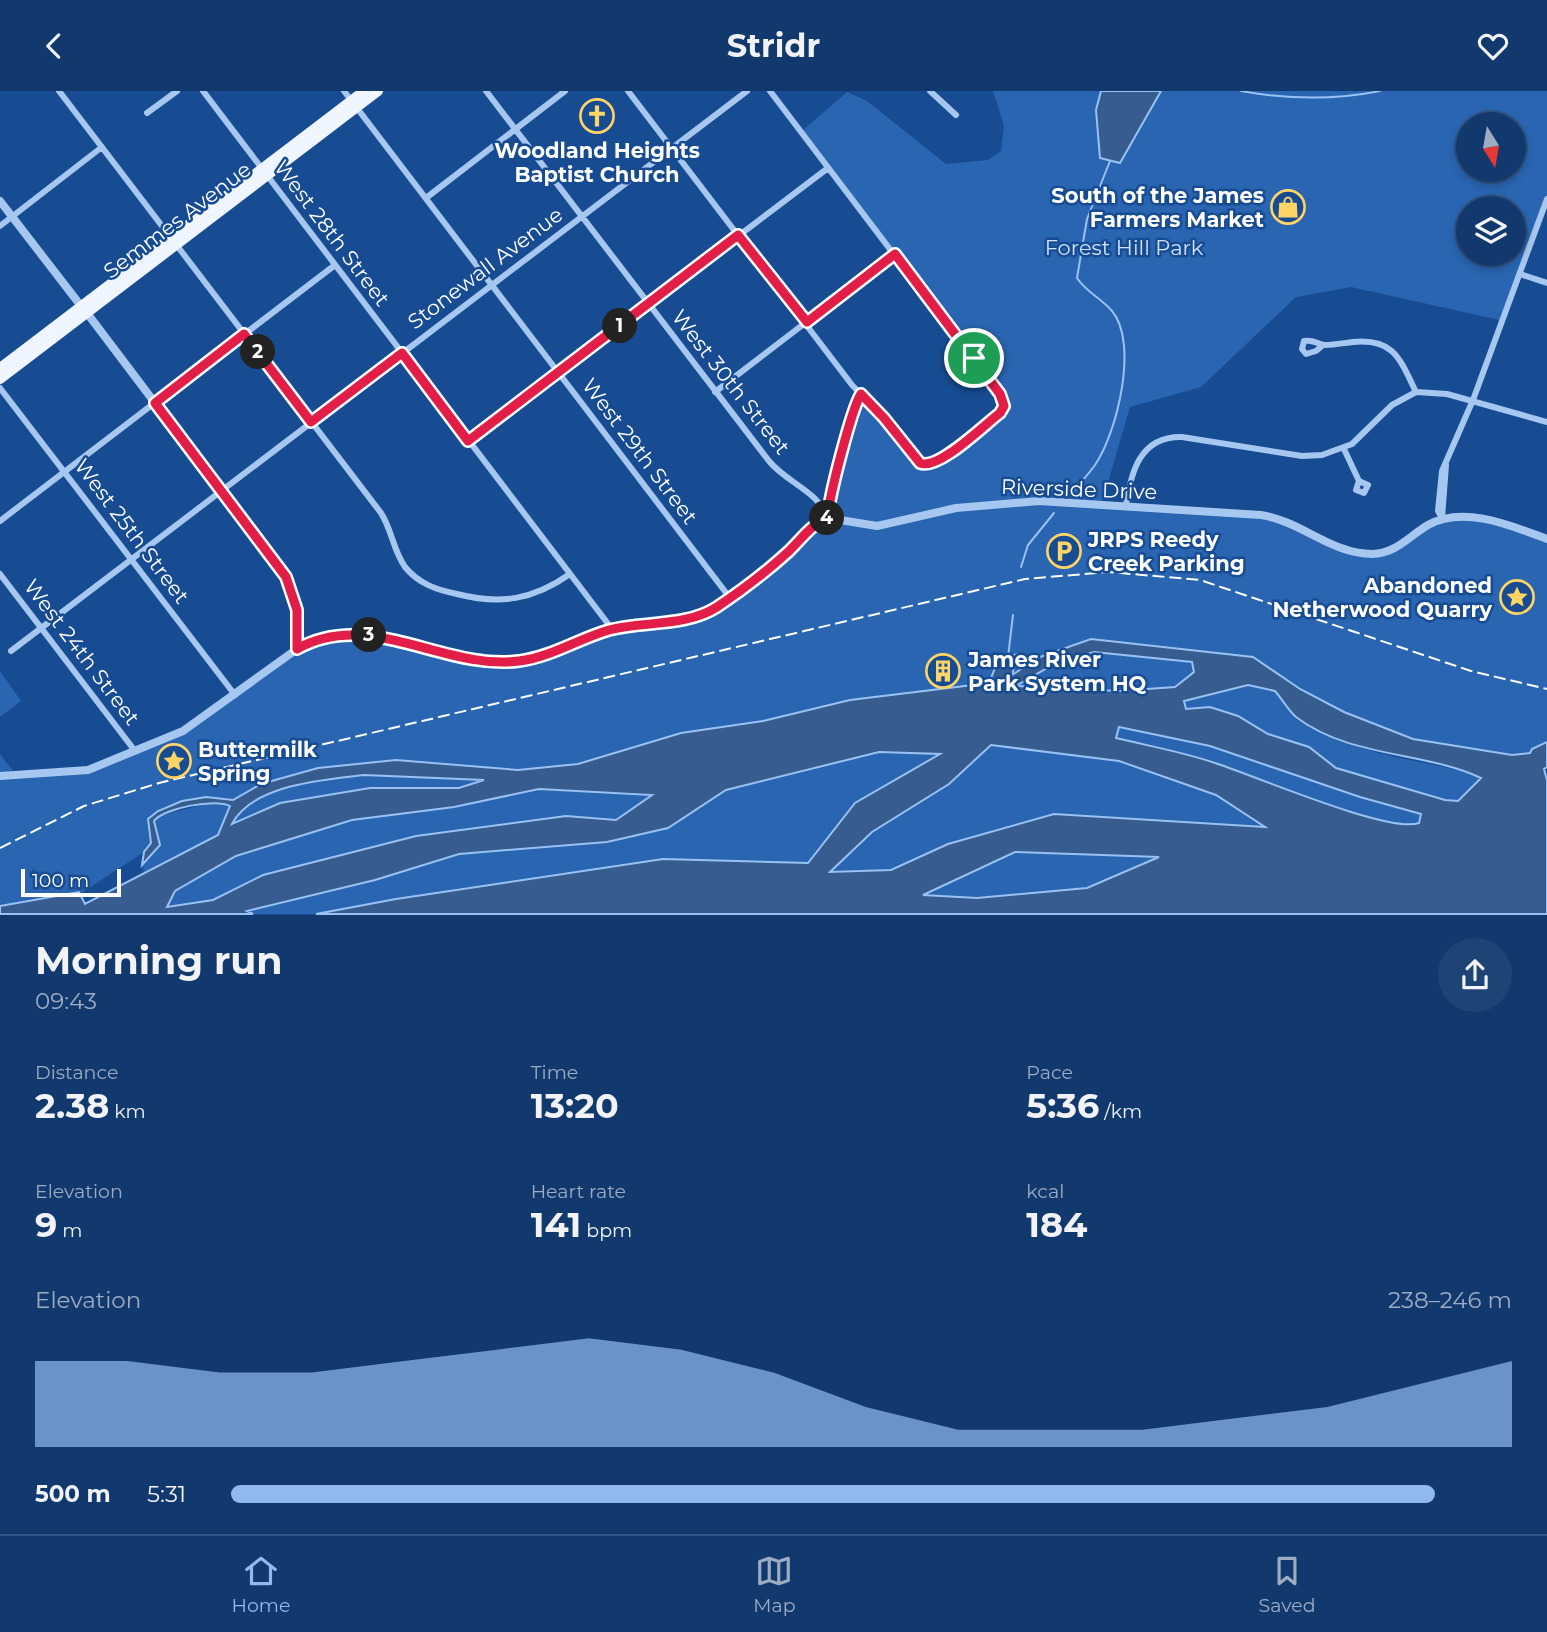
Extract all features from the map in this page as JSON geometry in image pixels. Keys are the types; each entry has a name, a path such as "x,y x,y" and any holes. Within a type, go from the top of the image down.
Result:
{"main road":[{"name":"Semmes Avenue","path":"354,104 364,91"},
{"name":"Semmes Avenue","path":"0,379 174,241 354,104 378,91"},
{"name":"Semmes Avenue","path":"0,368 84,310"}],"street":[{"path":"59,91 381,513 405,566 416,577 437,589 477,599 507,601 544,591 570,574"},
{"path":"147,113 177,91"},
{"name":"West 28th Street","path":"202,91 612,629"},
{"name":"West 29th Street","path":"344,91 730,598"},
{"name":"West 30th Street","path":"486,91 777,470 821,502 828,518"},
{"path":"426,198 565,91"},
{"path":"628,91 861,394 920,463 935,463 1002,411 1004,403 1000,394 770,91"},
{"name":"Stonewall Avenue","path":"10,651 747,91"},
{"path":"930,91 956,115"},
{"path":"0,226 102,147"},
{"path":"468,441 828,167"},
{"path":"1547,199 1474,400 1446,463 1442,518 1475,517 1547,539"},
{"path":"0,201 222,491 290,586 297,610 297,649"},
{"path":"715,392 895,254"},
{"path":"0,521 335,265"},
{"path":"1520,274 1547,283"},
{"path":"1322,345 1367,341 1381,343 1397,355 1416,392"},
{"name":"West 25th Street","path":"0,388 235,695"},
{"path":"1126,505 1135,464 1165,439 1182,437 1302,456 1322,455 1344,449 1392,405 1416,392 1474,400 1547,422"},
{"path":"0,776 80,771 190,728 297,649 326,637 361,635 482,660 511,662 545,656 612,629 700,615 730,598 783,556 818,523 828,518 829,499 844,455 852,411 861,394"},
{"path":"1344,449 1359,481"},
{"name":"Riverside Drive","path":"828,518 873,526 956,508 997,503 1038,501 1126,505 1276,517 1334,546 1368,554 1393,549 1442,518"},
{"name":"West 24th Street","path":"0,574 135,751"}],"green space":[{"name":"Forest Hill Park","path":"993,91 1547,91 1547,199 1526,259 1526,196 1456,196 1456,266 1523,266 1504,321 1351,287 1296,297 1201,387 1130,407 1102,503 1276,518 1334,546 1384,552 1427,525 1462,516 1547,539 1547,742 1532,749 1530,753 1512,755 1414,739 1344,712 1300,689 1253,657 1091,639 1040,657 1011,676 1018,654 1008,657 989,683 850,700 763,721 681,733 578,764 518,770 396,760 318,768 261,784 232,800 226,798 158,811 148,832 152,843 144,852 80,894 85,903 144,872 142,865 158,837 154,821 158,816 210,803 230,806 218,835 145,872 150,915 0,914 0,754 16,775 69,773 183,731 304,645 352,634 482,660 521,661 594,635 707,612 828,518 851,419 861,394 920,463 929,465 1001,412 1004,403 802,131 847,92 867,101 946,164 988,160 1001,151 1004,126"},
{"path":"1094,652 1192,662 1194,672 1175,687 1119,691 1015,686 1056,663"},
{"path":"0,671 21,701 0,717"},
{"path":"1248,685 1275,691 1296,717 1338,740 1386,755 1482,777 1458,801 1445,800 1336,768 1309,748 1268,734 1238,716 1210,707 1186,709 1184,701"},
{"path":"1118,727 1210,746 1360,797 1421,814 1419,823 1402,824 1350,812 1203,759 1115,738"},
{"path":"990,745 1119,761 1216,795 1266,827 1224,826 948,844 891,870 829,872 872,832 949,784"},
{"path":"879,752 942,753 855,803 808,863 663,859 396,899 316,914 253,914 246,911 375,880 459,854 607,842 668,828 726,790"},
{"path":"364,775 487,780 459,788 370,788 280,803 231,824 242,810 272,791 309,782"},
{"path":"539,789 653,794 616,820 566,816 416,836 263,875 213,900 166,908 174,891 236,856 352,820 454,807"},
{"path":"1015,852 1161,857 1087,888 977,898 922,896"}],"shaded area":[{"path":"1101,91 1161,91 1120,163 1100,158 1096,110"},
{"path":"1091,639 1253,657 1300,689 1344,712 1413,739 1512,755 1530,753 1532,749 1547,742 1547,767 1544,769 1547,780 1547,914 316,914 396,899 663,859 808,863 855,803 940,754 879,752 726,790 668,828 607,842 459,854 375,880 247,911 253,914 0,914 0,906 79,892 85,904 218,835 230,806 202,804 168,812 154,821 160,845 142,865 144,852 151,843 148,819 158,811 182,801 206,797 233,800 261,784 318,768 396,760 518,770 578,764 681,733 763,721 850,700 989,683 999,658 1018,654 1012,675 1040,657","holes":["1094,652 1192,662 1194,672 1175,687 1119,691 1016,686 1056,663","1248,685 1275,691 1296,717 1340,740 1459,769 1481,778 1458,801 1445,800 1336,768 1309,747 1268,734 1238,716 1210,707 1186,709 1184,701","1119,727 1210,746 1360,797 1421,814 1419,823 1403,824 1351,812 1178,752 1116,738","991,745 1119,761 1216,795 1265,827 1054,814 948,844 891,870 830,872 872,832 949,784","364,775 484,780 459,788 370,788 280,803 232,824 242,811 256,800 272,792 310,782","539,789 652,795 616,820 566,816 416,836 263,875 213,900 167,907 175,891 236,856 352,820 454,807","1015,852 1159,857 1087,888 977,898 923,895"]}],"waterway":[{"path":"1241,91 1310,97 1380,91"},
{"path":"1071,494 1103,451 1111,432 1122,388 1124,344 1120,325 1112,311 1077,278 1087,219 1110,161"},
{"path":"1021,567 1028,545 1054,513"},
{"path":"1008,657 1013,615"}],"railway":[{"path":"0,848 84,806 159,783 1025,579 1109,572 1200,580 1471,671 1547,689"}],"place":[{"name":"Woodland Heights Baptist Church","path":"597,116"},
{"name":"South of the James Farmers Market","path":"1288,207"},
{"name":"JRPS Reedy Creek Parking","path":"1064,551"},
{"name":"Abandoned Netherwood Quarry","path":"1517,597"},
{"name":"James River Park System HQ","path":"943,671"},
{"name":"Buttermilk Spring","path":"174,761"}],"route":[{"path":"738,235 807,322 895,254 974,358 1002,397 1003,409 939,461 932,465 920,463 861,394 852,411 841,465 829,499 828,518 818,523 783,556 730,598 700,615 612,629 545,656 511,662 482,660 361,635 326,637 297,649 297,610 286,577 155,403 244,334 311,422 402,353 468,441 738,235"}]}
